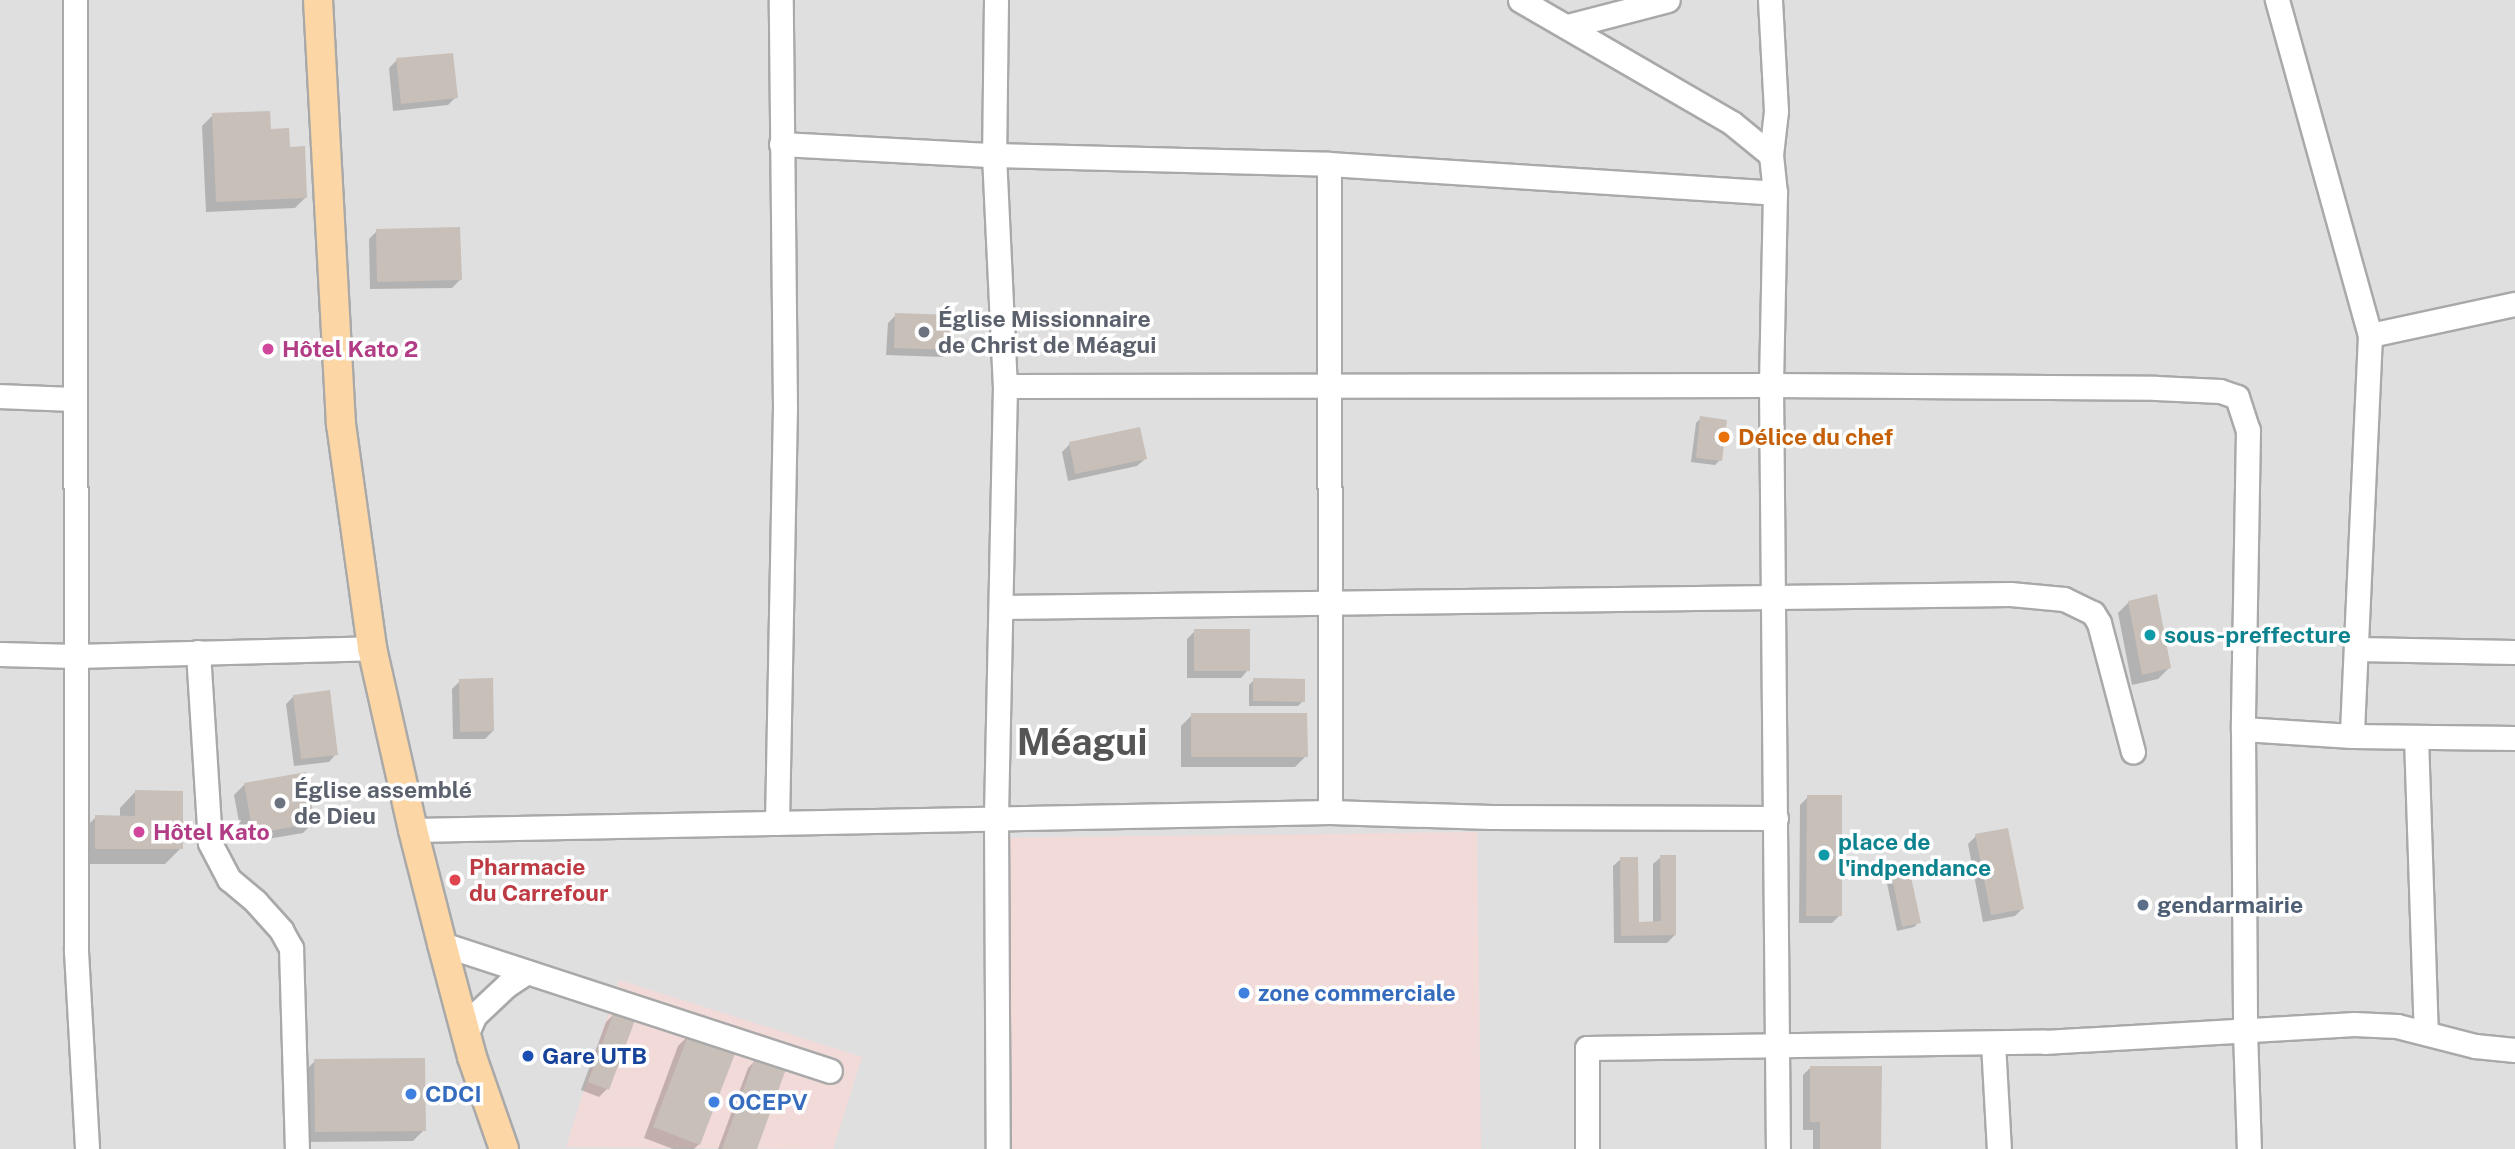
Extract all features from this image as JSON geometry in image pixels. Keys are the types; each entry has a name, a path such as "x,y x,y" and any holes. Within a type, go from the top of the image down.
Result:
{"main road":[{"path":"318,0 341,424 372,648 412,830 442,944 466,1035 504,1149"}],"street":[{"path":"75,0 76,951 87,1149"},
{"path":"777,823 785,407 780,0"},
{"path":"996,0 994,155 1005,386 996,821 998,1149"},
{"path":"1520,0 1732,123 1770,155"},
{"path":"1568,26 1668,0"},
{"path":"1770,0 1776,111 1770,155 1775,193 1771,385 1778,1149"},
{"path":"2277,0 2370,335 2353,736"},
{"path":"781,144 994,155 1329,164 1775,193"},
{"path":"1329,164 1330,812"},
{"path":"2370,335 2515,304"},
{"path":"1005,386 1771,385 2156,388 2220,391 2237,397 2248,430 2244,729 2245,1031 2249,1149"},
{"path":"0,396 74,400"},
{"path":"1002,607 2010,594 2064,599 2093,613 2099,623 2133,752"},
{"path":"0,654 75,656 372,648"},
{"path":"2356,649 2515,652"},
{"path":"198,652 210,843 229,879 256,902 281,930 291,948 297,1149"},
{"path":"2244,729 2353,736 2515,738"},
{"path":"2416,737 2426,1033"},
{"path":"412,830 996,821 1330,812 1491,817 1776,818"},
{"path":"442,944 830,1071"},
{"path":"466,1035 475,1015 507,985 527,972"},
{"path":"1587,1149 1587,1048 1779,1048 1993,1043 2354,1024 2397,1026 2475,1046 2515,1050"},
{"path":"1993,1043 1999,1149"}],"shaded area":[{"path":"0,0 2515,0 2515,1149 0,1149"},
{"name":"zone commerciale","path":"1477,832 1481,1149 1010,1149 1006,838"},
{"name":"OCEPV","path":"619,980 862,1057 833,1149 566,1147"}],"building":[{"path":"453,53 458,98 401,104 396,58"},
{"path":"270,111 271,129 289,128 290,147 305,146 307,198 216,202 212,113"},
{"path":"460,227 462,280 377,282 376,229"},
{"name":"Église Missionnaire de Christ de Méagui","path":"895,313 954,315 953,350 894,348"},
{"path":"1700,416 1727,420 1722,461 1696,458"},
{"path":"1140,427 1147,459 1075,474 1069,442"},
{"name":"sous-preffecture","path":"2157,594 2171,668 2142,675 2128,601"},
{"path":"1194,629 1250,629 1250,671 1194,671"},
{"path":"493,678 494,731 460,732 459,679"},
{"path":"1253,678 1305,679 1305,702 1253,701"},
{"path":"330,690 338,755 301,759 293,695"},
{"path":"1191,713 1307,713 1308,757 1191,757"},
{"name":"Église assemblé de Dieu","path":"306,772 315,823 253,834 244,783"},
{"name":"Hôtel Kato","path":"135,790 183,791 183,849 95,849 95,815 135,816"},
{"name":"place de l'indpendance","path":"1807,795 1842,795 1842,916 1806,916"},
{"path":"2008,828 2024,909 1991,915 1975,834"},
{"path":"1660,855 1676,855 1676,935 1621,936 1620,857 1638,857 1639,922 1661,921"},
{"path":"1908,863 1921,923 1902,927 1890,867"},
{"path":"614,1012 635,1020 609,1090 588,1082"},
{"path":"689,1033 736,1051 700,1145 653,1127"},
{"path":"425,1058 426,1131 315,1132 314,1059"},
{"path":"755,1058 786,1069 757,1149 722,1149"},
{"path":"1810,1066 1882,1066 1881,1149 1820,1149 1820,1122 1810,1122"}],"place":[{"name":"Église Missionnaire de Christ de Méagui","path":"924,332"},
{"name":"Hôtel Kato 2","path":"268,349"},
{"name":"Délice du chef","path":"1724,437"},
{"name":"sous-preffecture","path":"2150,635"},
{"name":"Église assemblé de Dieu","path":"280,803"},
{"name":"Hôtel Kato","path":"139,832"},
{"name":"place de l'indpendance","path":"1824,855"},
{"name":"Pharmacie du Carrefour","path":"455,880"},
{"name":"gendarmairie","path":"2143,905"},
{"name":"zone commerciale","path":"1244,993"},
{"name":"Gare UTB","path":"528,1056"},
{"name":"CDCI","path":"411,1094"},
{"name":"OCEPV","path":"714,1102"}],"district":[{"name":"Méagui","path":"1082,742"}]}
